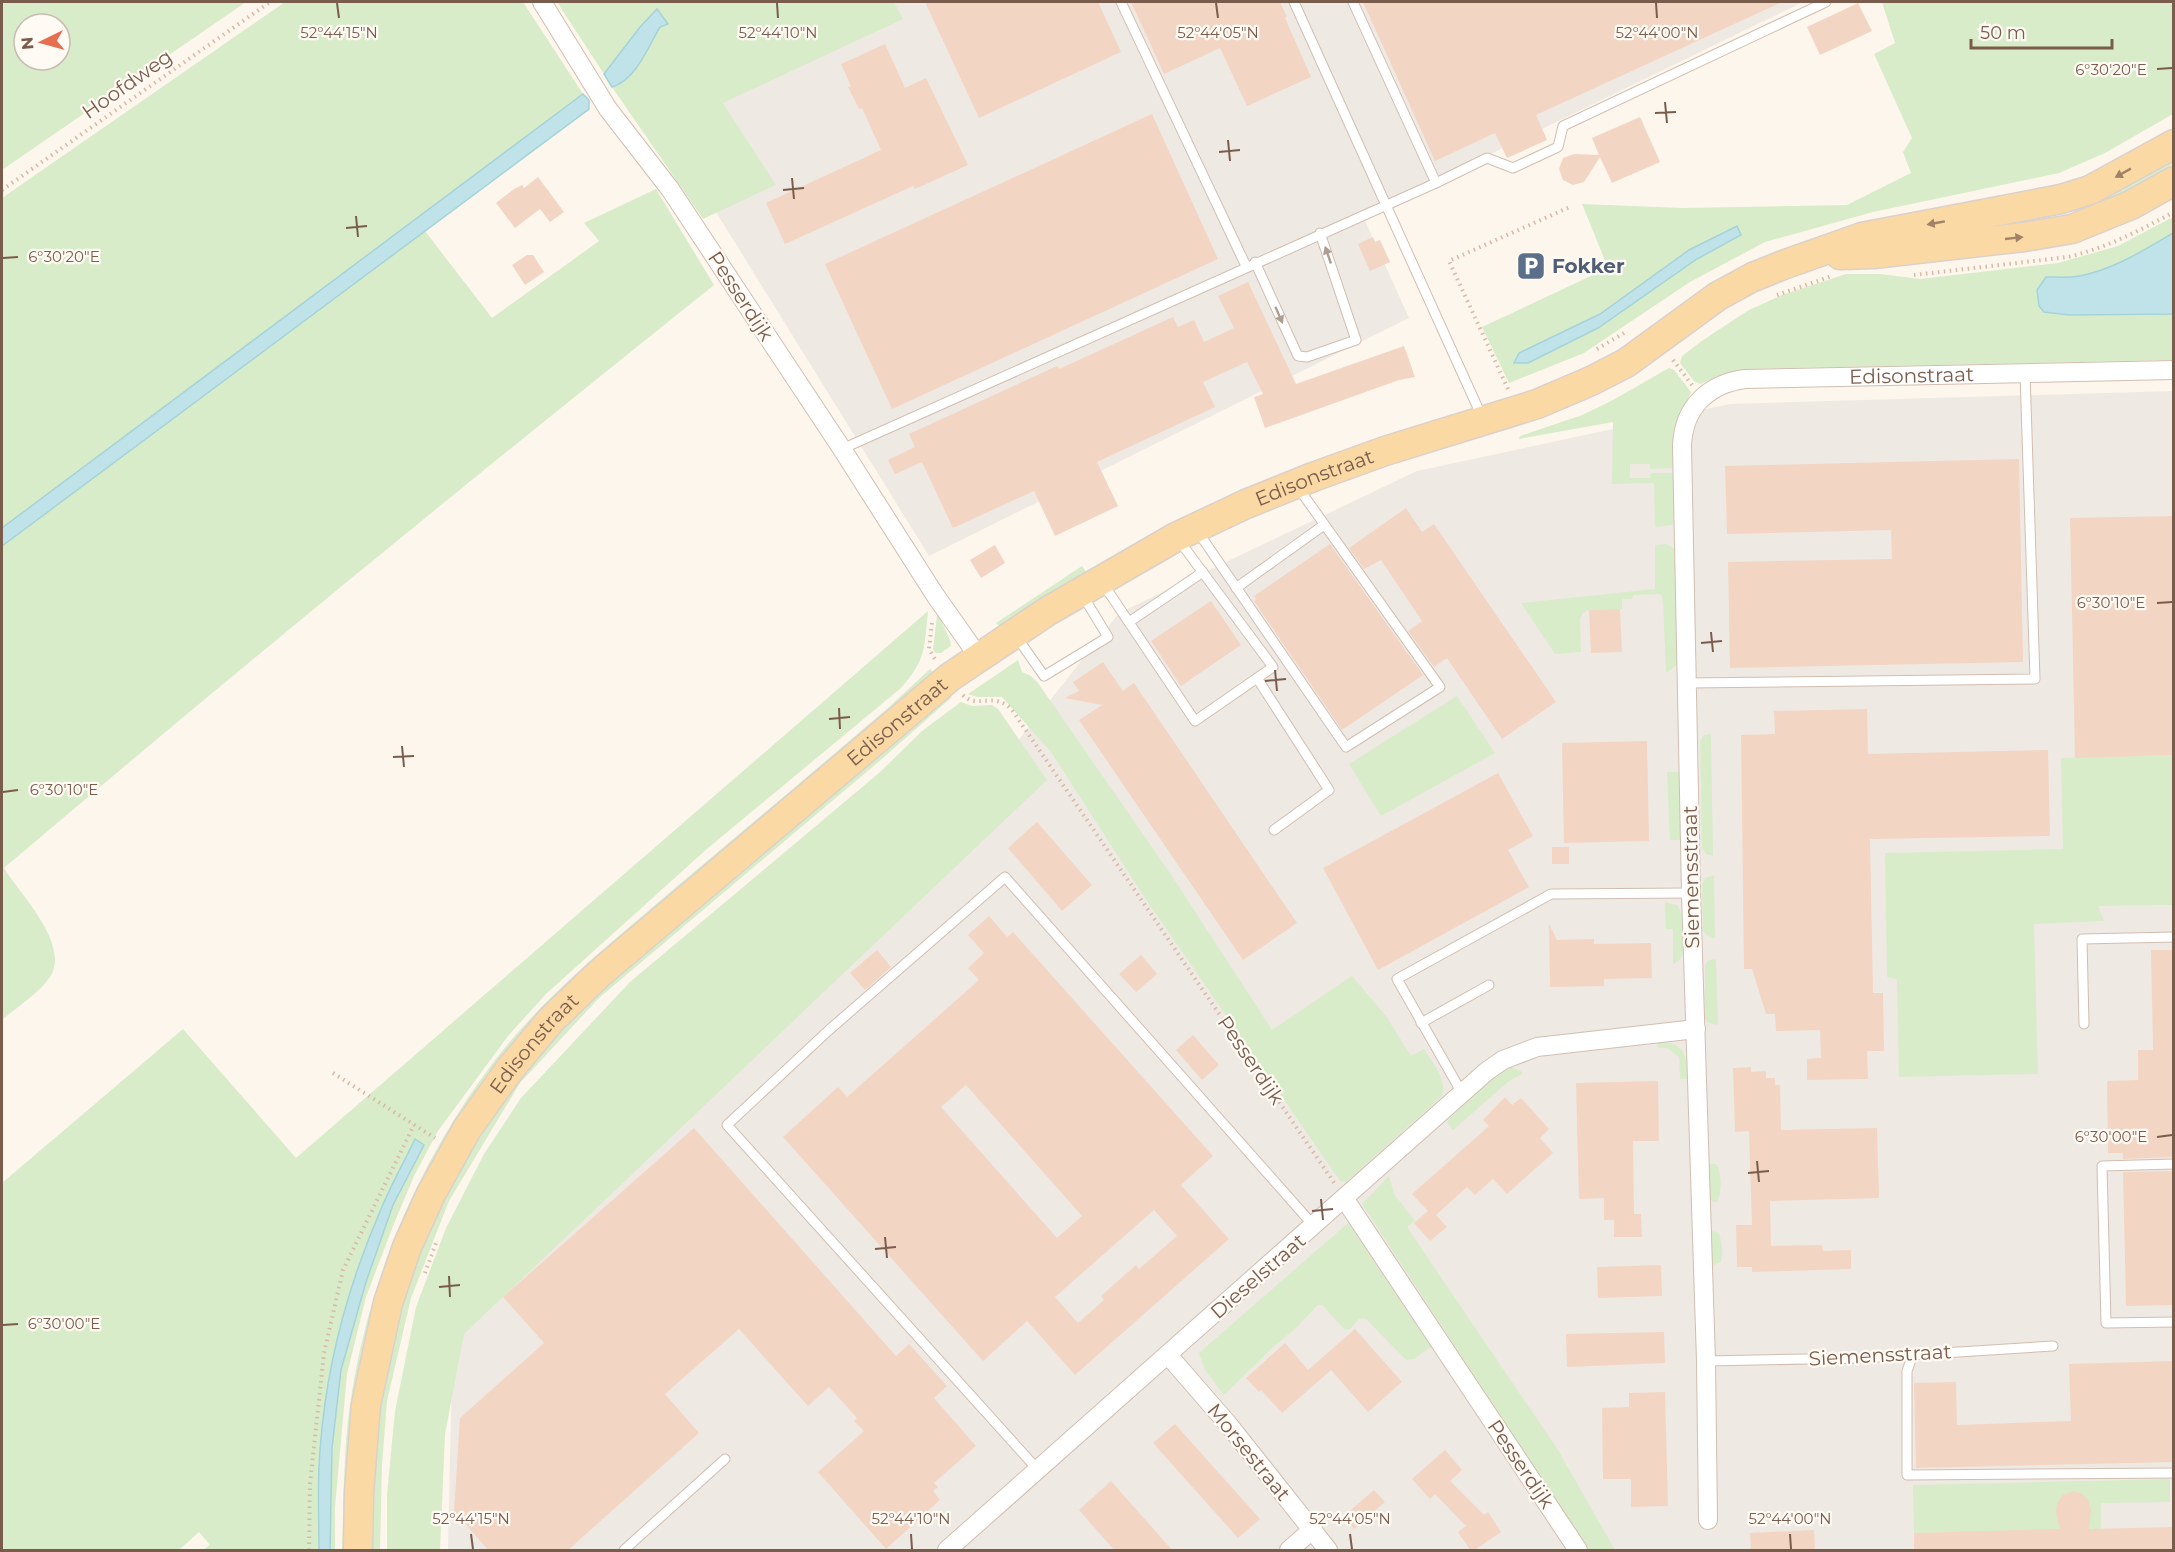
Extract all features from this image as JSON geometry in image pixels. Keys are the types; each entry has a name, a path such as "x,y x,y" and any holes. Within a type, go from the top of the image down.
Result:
{"main road":[{"name":"Edisonstraat","path":"358,1551 358,1493 366,1405 388,1303 407,1247 431,1194 467,1129 510,1068 551,1020 600,973 946,680 978,656 1089,586 1186,533 1296,484 1385,451 1516,410 1591,381 1626,363 1718,296 1753,277 1862,237 2061,199 2090,190 2174,144"},
{"name":"Edisonstraat","path":"1814,255 1873,254 2024,237 2072,229 2131,205 2174,181"}],"street":[{"name":"Pesserdijk","path":"542,2 608,109 670,189 842,449 935,595 978,656"},
{"name":"Edisonstraat","path":"1702,397 1724,383 1745,379 2174,370"},
{"name":"Siemensstraat","path":"1702,397 1685,424 1682,445 1691,893 1706,1361 1708,1521"},
{"name":"Dieselstraat","path":"947,1551 1462,1093 1503,1060 1537,1047 1696,1029"},
{"name":"Pesserdijk","path":"1344,1198 1578,1551"},
{"name":"Morsestraat","path":"1168,1355 1227,1424 1328,1551"},
{"path":"1289,1551 1313,1530"}],"lane":[{"path":"1121,2 1246,266"},
{"path":"1294,2 1484,421"},
{"path":"1353,2 1436,183"},
{"path":"842,449 1246,266 1436,183 1487,158 1513,168 1558,147 1563,126 1826,2"},
{"path":"1255,262 1298,356 1307,357 1356,340 1320,233"},
{"path":"1688,682 2035,679 2025,373"},
{"path":"1186,533 1236,588 1346,747 1440,687 1296,484"},
{"path":"1236,588 1324,525"},
{"path":"1014,633 1044,676 1108,637 1091,606 1089,586 1110,594 1195,721 1273,666 1203,572 1186,533"},
{"path":"1129,622 1203,572"},
{"path":"1257,678 1329,790 1274,830"},
{"path":"1038,1470 727,1125 829,1030 1005,877 1314,1226"},
{"path":"1462,1093 1397,979 1551,894 1691,893"},
{"path":"2084,1024 2082,939 2174,937"},
{"path":"1421,1023 1489,985"},
{"path":"2174,1164 2102,1166 2106,1323 2174,1322"},
{"name":"Siemensstraat","path":"1706,1361 1863,1358 2053,1346"},
{"path":"1913,1354 1907,1371 1907,1475 2174,1473"},
{"path":"624,1551 724,1459"}],"path":[{"name":"Hoofdweg","path":"2,190 270,2"},
{"path":"1516,410 1449,261 1572,206"},
{"path":"1673,360 1702,397"},
{"path":"935,595 929,649 946,680"},
{"name":"Pesserdijk","path":"946,680 972,701 998,700 1012,710 1344,1198"},
{"path":"333,1073 438,1140"},
{"path":"309,1551 310,1484 324,1353 342,1270 414,1125"},
{"path":"422,1281 439,1238"}],"shaded area":[{"path":"667,2 1803,2 1363,216 1409,318 929,556 716,212 776,185 657,9"},
{"path":"2173,391 2173,1550 448,1550 453,1324 961,813 1119,613 1417,471 1730,404"}],"green space":[{"path":"2,2 246,2 2,170"},
{"path":"285,2 523,2 583,94 2,528 2,198"},
{"path":"557,2 894,2 903,19 723,103 776,185 703,219 612,87 635,70 660,27 667,24 657,9 640,27 604,74"},
{"path":"1882,2 2173,2 2173,114 2105,153 2059,173 1873,212 1765,242 1690,282 1584,353 1509,383 1482,327 1608,268 1582,204 1682,208 1847,205 1911,173 1903,152 1912,138 1874,54 1895,43"},
{"path":"2173,152 2173,164 2101,202 2051,217 1984,226"},
{"path":"656,189 714,285 357,574 4,868 49,935 54,950 55,964 45,983 2,1020 2,546 425,231 492,318 599,241 584,223"},
{"path":"2173,217 2173,233 2128,259 2075,277 2046,278 2069,315 2173,314 2173,360 1747,369 1723,374 1700,384 1694,381 1680,363 1682,356 1749,310 1782,295 1846,274 1880,274 1920,279 2058,263 2118,246"},
{"path":"1669,368 1674,370 1691,392 1676,426 1674,468 1650,469 1650,464 1630,464 1630,478 1650,478 1651,473 1674,473 1672,525 1655,527 1654,483 1612,484 1613,422 1519,439 1520,436 1582,415"},
{"path":"1666,544 1675,549 1677,665 1666,673 1661,594 1634,595 1632,599 1622,599 1622,609 1589,610 1583,613 1580,619 1581,652 1555,654 1521,603 1655,589 1655,545"},
{"path":"1082,566 1087,573 1000,627 996,623"},
{"path":"928,611 923,652 916,669 901,688 708,848 546,994 508,1036 438,1131 414,1176 366,1297 347,1374 335,1507 335,1550 330,1550 332,1448 341,1370 365,1284 393,1205 424,1145 415,1140 381,1208 348,1300 332,1363 320,1451 319,1550 203,1550 210,1545 199,1532 179,1550 2,1550 2,1183 183,1029 296,1158"},
{"path":"937,616 939,616 951,646 941,653 933,650"},
{"path":"1018,660 1022,672 1031,676 1038,683 1172,876 1272,1030 1352,976 1386,1016 1411,1056 1424,1049 1435,1066 1443,1085 1441,1097 1346,1182 1340,1181 1143,895 1051,752 1002,697 977,697 968,694"},
{"path":"930,669 934,673 689,884 422,1188 348,1550 342,1550 344,1471 349,1412 372,1303 403,1217 445,1136 469,1097 515,1036 580,969 889,707"},
{"path":"949,696 952,697 883,758 599,998 520,1083 449,1201 411,1298 387,1401 382,1465 380,1550 369,1550 376,1409 394,1320 427,1227 481,1127 524,1068 592,993"},
{"path":"1457,696 1495,753 1381,816 1349,764"},
{"path":"961,702 972,706 992,705 998,709 1047,780 464,1334 445,1434 440,1550 387,1550 387,1495 395,1411 416,1307 446,1228 484,1154 521,1098 630,982 879,773 922,731"},
{"path":"1711,734 1713,856 1706,854 1702,848 1700,741 1704,735"},
{"path":"2173,755 2173,905 2098,906 2104,921 2034,924 2038,1074 1899,1077 1897,979 1887,977 1885,853 2063,849 2061,758"},
{"path":"1667,772 1680,772 1682,840 1670,840"},
{"path":"1714,875 1715,938 1706,935 1703,929 1702,885 1705,878"},
{"path":"1665,902 1677,905 1683,918 1684,946 1682,955 1673,964 1673,929 1666,929"},
{"path":"1716,959 1718,1025 1709,1023 1705,1019 1705,965 1709,960"},
{"path":"1657,1042 1666,1042 1679,1047 1685,1056 1687,1079 1680,1079 1679,1057 1667,1048 1658,1048"},
{"path":"1511,1067 1521,1071 1522,1074 1509,1081 1453,1130 1447,1122 1449,1119 1494,1078"},
{"path":"1716,1164 1721,1183 1717,1202 1710,1199 1708,1167"},
{"path":"1389,1176 1394,1194 1415,1221 1407,1227 1558,1450 1615,1550 1588,1550 1362,1204"},
{"path":"1348,1223 1431,1347 1414,1359 1406,1360 1366,1319 1360,1318 1350,1329 1345,1330 1322,1305 1318,1305 1224,1395 1205,1370 1199,1353"},
{"path":"1713,1231 1719,1233 1722,1251 1721,1262 1714,1265 1711,1262 1710,1235"},
{"path":"2170,1479 2170,1502 2101,1503 2101,1529 1914,1533 1913,1485"}],"water":[{"path":"657,9 668,24 660,27 635,70 612,87 604,74 640,27"},
{"path":"583,94 589,100 589,109 2,546 2,528"},
{"path":"1737,226 1741,235 1697,259 1598,328 1528,363 1514,363 1519,353 1600,314 1689,250"},
{"path":"2173,233 2173,314 2069,315 2044,312 2039,306 2037,290 2046,277 2075,277 2104,269 2128,259"},
{"path":"415,1139 424,1145 393,1205 366,1282 341,1370 332,1448 330,1550 319,1550 320,1450 327,1388 340,1327 369,1238"}],"building":[{"path":"925,2 1098,2 1121,52 979,118"},
{"path":"1131,2 1280,2 1311,77 1247,106 1220,48 1164,74"},
{"path":"1363,2 1782,2 1536,115 1547,140 1507,158 1495,133 1435,161"},
{"path":"1858,3 1872,31 1820,55 1807,27"},
{"path":"885,44 905,88 926,78 968,165 915,189 913,186 785,244 766,203 881,150 862,108 859,109 848,87 851,86 841,64"},
{"path":"1152,114 1218,259 892,409 825,264"},
{"path":"1640,117 1660,162 1612,183 1600,157 1584,182 1573,185 1563,180 1559,169 1563,158 1574,154 1599,155 1592,138"},
{"path":"538,177 564,212 550,222 540,209 515,228 496,203 514,189 522,185 524,188"},
{"path":"1373,237 1375,242 1380,240 1390,262 1370,271 1358,244"},
{"path":"527,255 533,255 544,272 525,285 512,265"},
{"path":"1248,282 1296,384 1404,346 1415,377 1399,380 1265,428 1254,397 1263,394 1247,362 1203,382 1215,407 1097,462 1118,506 1055,536 1034,491 953,528 922,462 895,474 888,460 915,447 909,434 1057,366 1059,369 1173,317 1178,327 1194,320 1204,342 1234,328 1218,296"},
{"path":"2019,459 2023,662 1730,668 1728,562 1892,559 1891,530 1727,534 1725,466"},
{"path":"1406,508 1422,532 1434,524 1556,702 1502,739 1447,658 1434,667 1408,631 1422,621 1381,560 1364,569 1349,548"},
{"path":"2174,516 2174,755 2075,758 2070,518"},
{"path":"1330,544 1423,675 1342,730 1254,601 1256,599 1254,596"},
{"path":"995,545 1005,563 981,578 970,560"},
{"path":"1211,601 1241,645 1181,686 1151,641"},
{"path":"1620,609 1622,652 1591,653 1589,610"},
{"path":"1103,662 1123,691 1134,683 1297,923 1243,960 1079,720 1102,705 1065,698 1079,691 1073,682"},
{"path":"1867,709 1868,754 2048,750 2050,836 1870,839 1873,993 1883,993 1884,1051 1867,1051 1868,1079 1807,1080 1807,1059 1821,1058 1820,1030 1776,1031 1775,1014 1766,1014 1752,969 1744,969 1741,735 1775,734 1774,711"},
{"path":"1647,741 1649,841 1564,843 1562,743"},
{"path":"1498,773 1533,836 1508,850 1529,887 1378,970 1323,868"},
{"path":"1037,822 1092,885 1062,911 1008,848"},
{"path":"1552,847 1569,847 1569,864 1552,864"},
{"path":"989,916 1007,937 1013,932 1213,1156 1181,1185 1229,1239 1075,1375 1027,1321 983,1361 783,1137 838,1087 847,1097 979,980 968,968 984,953 968,935","holes":["966,1085 1082,1216 1057,1238 941,1107","1154,1210 1177,1236 1139,1269 1136,1265 1101,1296 1104,1300 1078,1323 1055,1297"]},
{"path":"1549,924 1557,940 1594,939 1594,944 1651,943 1652,978 1604,979 1604,986 1550,987"},
{"path":"877,950 891,967 865,990 850,973"},
{"path":"2151,950 2174,950 2174,1157 2123,1159 2123,1153 2108,1153 2107,1081 2138,1080 2138,1050 2153,1050"},
{"path":"1141,955 1157,974 1136,992 1119,974"},
{"path":"1193,1035 1219,1065 1202,1080 1176,1050"},
{"path":"1751,1067 1751,1072 1766,1071 1766,1078 1775,1078 1775,1085 1780,1085 1781,1130 1877,1128 1879,1198 1770,1201 1771,1246 1822,1245 1823,1251 1851,1250 1851,1269 1752,1272 1752,1267 1737,1267 1736,1225 1752,1225 1749,1131 1735,1132 1733,1068"},
{"path":"1658,1081 1659,1141 1633,1141 1634,1214 1641,1214 1642,1237 1614,1237 1614,1220 1604,1220 1604,1198 1579,1199 1576,1083"},
{"path":"1505,1097 1512,1105 1521,1098 1549,1129 1540,1138 1553,1153 1507,1194 1493,1179 1475,1195 1467,1187 1436,1215 1447,1227 1430,1241 1414,1223 1428,1211 1412,1194 1489,1126 1483,1120"},
{"path":"694,1128 896,1356 909,1344 947,1386 934,1398 976,1446 934,1483 938,1487 933,1491 940,1500 886,1549 818,1472 864,1431 854,1421 857,1418 829,1387 808,1406 739,1329 665,1394 699,1433 567,1551 489,1551 454,1511 460,1418 544,1343 503,1297"},
{"path":"2174,1171 2174,1305 2126,1306 2123,1172"},
{"path":"1661,1265 1662,1296 1598,1298 1597,1267"},
{"path":"1355,1329 1402,1382 1368,1412 1331,1370 1282,1413 1261,1390 1259,1392 1246,1378 1285,1343 1308,1370"},
{"path":"1664,1332 1665,1363 1567,1367 1566,1334"},
{"path":"2174,1361 2174,1462 1916,1468 1914,1383 1956,1382 1957,1425 2071,1421 2069,1364"},
{"path":"1665,1392 1668,1506 1631,1507 1631,1479 1603,1479 1602,1408 1629,1407 1629,1393"},
{"path":"1175,1424 1260,1519 1238,1538 1153,1443"},
{"path":"1445,1450 1462,1470 1450,1481 1484,1515 1488,1512 1501,1532 1473,1551 1458,1532 1466,1526 1435,1494 1430,1499 1412,1479"},
{"path":"1111,1481 1173,1551 1115,1551 1079,1510"},
{"path":"1374,1490 1385,1502 1354,1529 1344,1516"},
{"path":"2073,1491 2082,1494 2088,1500 2091,1510 2089,1529 2174,1527 2174,1551 1914,1551 1914,1533 2060,1529 2056,1513 2057,1503 2063,1495"},
{"path":"1814,1530 1815,1551 1751,1551 1750,1533"}],"place":[{"name":"Fokker","path":"1531,266"}]}
